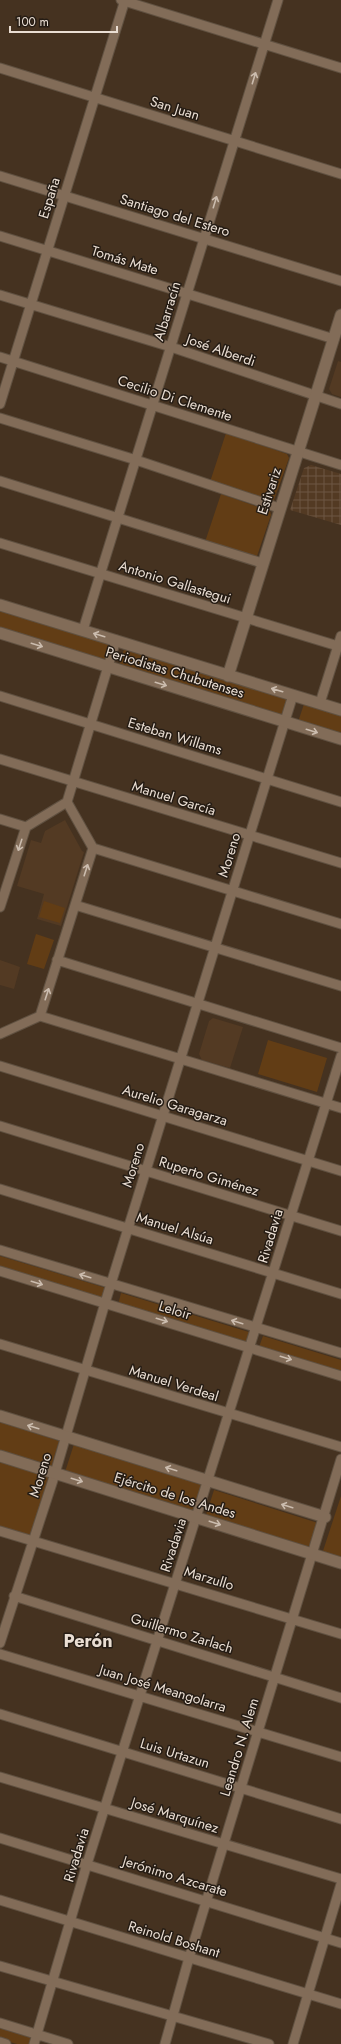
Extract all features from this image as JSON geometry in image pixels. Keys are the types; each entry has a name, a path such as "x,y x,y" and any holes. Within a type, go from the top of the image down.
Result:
{"street":[{"path":"124,0 341,68"},
{"name":"España","path":"0,404 124,0"},
{"name":"Albarracín","path":"83,630 278,0"},
{"name":"San Juan","path":"0,68 341,174"},
{"name":"Santiago del Estero","path":"0,176 341,281"},
{"name":"Tomás Mate","path":"0,236 334,339"},
{"name":"José Alberdi","path":"0,295 171,347 315,397 341,404"},
{"name":"Estivariz","path":"228,676 279,508 341,315"},
{"name":"Cecilio Di Clemente","path":"0,357 341,465"},
{"path":"0,418 136,460 279,508"},
{"path":"0,481 262,563"},
{"name":"Antonio Gallastegui","path":"0,543 339,647"},
{"name":"Periodistas Chubutenses","path":"0,605 341,710"},
{"name":"Periodistas Chubutenses","path":"0,634 341,740"},
{"path":"320,704 339,647 341,636"},
{"path":"0,907 4,882 26,827 67,802 116,640"},
{"name":"Moreno","path":"0,1643 55,1473 105,1303 293,695"},
{"name":"Esteban Willams","path":"0,696 341,802"},
{"name":"Manuel García","path":"0,759 341,863"},
{"path":"67,802 93,848 341,924"},
{"path":"0,818 26,827"},
{"path":"40,1016 93,848"},
{"path":"75,905 341,986"},
{"path":"58,960 341,1048"},
{"path":"0,1034 40,1016 341,1108"},
{"name":"Rivadavia","path":"34,2044 104,1808 341,1056"},
{"name":"Aurelio Garagarza","path":"0,1066 341,1171"},
{"name":"Ruperto Giménez","path":"0,1126 341,1231"},
{"name":"Manuel Alsúa","path":"0,1189 341,1294"},
{"name":"Leloir","path":"0,1250 341,1353"},
{"name":"Leloir","path":"0,1271 341,1376"},
{"name":"Manuel Verdeal","path":"0,1344 341,1447"},
{"name":"Ejército de los Andes","path":"0,1416 325,1517"},
{"name":"Ejército de los Andes","path":"0,1456 341,1564"},
{"name":"Leandro N. Alem","path":"165,2044 189,1958 294,1619 341,1459"},
{"name":"Marzullo","path":"0,1531 341,1634"},
{"name":"Guillermo Zarlach","path":"14,1596 341,1698"},
{"name":"Juan José Meangolarra","path":"0,1654 341,1757"},
{"name":"Luis Urtazun","path":"0,1714 341,1819"},
{"name":"José Marquínez","path":"0,1777 341,1879"},
{"name":"Jerónimo Azcarate","path":"0,1838 341,1943"},
{"path":"293,2044 341,1884"},
{"name":"Reinold Boshant","path":"0,1900 70,1923 341,2004"},
{"path":"0,1966 269,2044"},
{"path":"0,2023 68,2044"},
{"path":"0,2042 6,2044"}],"shaded area":[{"path":"338,361 341,362 341,397 332,394 329,389"},
{"path":"226,433 287,454 289,458 274,500 270,501 210,482"},
{"path":"311,465 341,474 341,525 290,510 304,468"},
{"path":"221,494 270,511 271,515 257,556 254,557 205,542"},
{"path":"0,610 112,644 107,662 0,630"},
{"path":"124,649 287,699 282,717 119,667"},
{"path":"304,704 341,716 341,735 298,722"},
{"path":"65,820 82,851 84,852 61,926 37,919 44,894 17,886 31,840 41,843 45,831"},
{"path":"44,901 65,908 60,923 39,917"},
{"path":"36,934 54,940 44,969 27,964"},
{"path":"0,960 20,967 14,989 0,985"},
{"path":"213,1018 243,1027 230,1068 202,1060 199,1054 209,1021"},
{"path":"268,1040 327,1058 317,1092 258,1074"},
{"path":"0,1256 106,1288 103,1300 0,1268"},
{"path":"121,1293 252,1333 248,1345 118,1305"},
{"path":"263,1336 341,1360 341,1373 259,1347"},
{"path":"0,1422 59,1441 51,1468 0,1452"},
{"path":"74,1444 202,1485 193,1513 65,1472"},
{"path":"0,1459 50,1475 31,1536 0,1526"},
{"path":"214,1490 321,1524 312,1552 205,1518"},
{"path":"341,1496 341,1560 322,1554"},
{"path":"0,2028 32,2038 31,2044 17,2044 0,2039"}],"district":[{"name":"Perón","path":"88,1641"}]}
